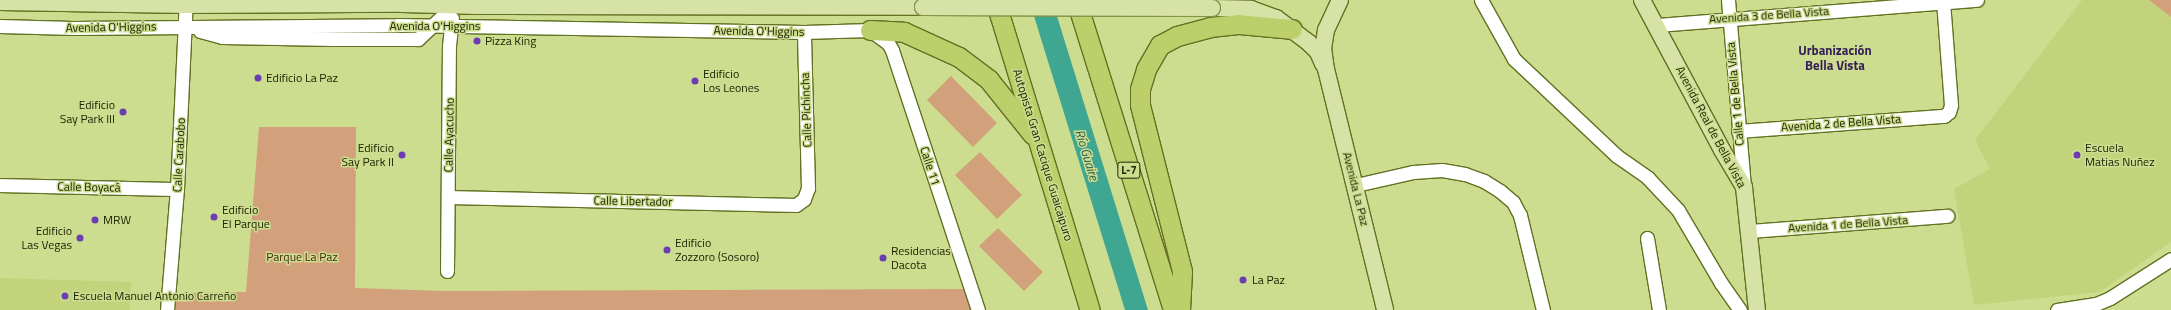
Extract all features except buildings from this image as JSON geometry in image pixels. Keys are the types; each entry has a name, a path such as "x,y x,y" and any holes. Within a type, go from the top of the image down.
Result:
{"highway":[{"name":"Autopista Gran Cacique Guaicaipuro","path":"995,0 1041,145 1090,310"},
{"name":"L-7","path":"1076,0 1173,310"},
{"path":"1180,310 1182,271 1140,105 1140,89 1146,69 1160,45 1177,36 1238,24 1292,29"},
{"path":"870,30 904,32 950,52 967,63 999,91 1041,145"}],"main road":[{"name":"Avenida La Paz","path":"1340,0 1326,30 1323,48 1326,69 1356,185 1385,310"},
{"name":"Avenida Real de Bella Vista","path":"1642,0 1657,25 1722,150 1744,187 1750,231 1757,310"},
{"name":"Avenida O'Higgins","path":"0,2 453,3 1212,8"},
{"name":"Avenida La Paz","path":"1212,8 1239,7 1258,10 1276,18 1292,29 1318,52 1326,69"}],"street":[{"path":"1481,0 1514,59 1617,156 1648,178 1678,210 1721,283 1740,310"},
{"name":"Calle 1 de Bella Vista","path":"1728,0 1738,131 1744,187"},
{"name":"Avenida 3 de Bella Vista","path":"1657,25 1729,18 1977,0"},
{"name":"Calle Carabobo","path":"167,310 177,189 186,2"},
{"name":"Avenida 2 de Bella Vista","path":"1738,131 1944,116 1949,112 1952,105 1943,2"},
{"name":"Avenida O'Higgins","path":"0,26 73,28 185,26 222,36 333,39 418,39 433,26 453,3"},
{"name":"Calle Ayacucho","path":"447,271 451,26 453,3"},
{"name":"Avenida O'Higgins","path":"433,26 804,32 870,30"},
{"name":"Calle 11","path":"870,30 888,43 892,50 978,310"},
{"name":"Calle Pichincha","path":"804,32 808,188"},
{"path":"1356,185 1413,172 1442,170 1465,174 1484,181 1500,191 1513,202 1522,220 1543,310"},
{"name":"Calle Boyacá","path":"0,185 177,189"},
{"name":"Calle Libertador","path":"448,197 796,205 804,199 808,188"},
{"name":"Avenida 1 de Bella Vista","path":"1750,231 1947,216"},
{"path":"1647,238 1659,310"},
{"path":"2057,310 2097,307 2112,304 2171,259"}],"shaded area":[{"name":"Escuela Matias Nuñez","path":"2082,0 2149,0 2171,17 2171,242 2100,292 1974,305 1954,189 1990,169 1975,140"},
{"name":"Escuela Manuel Antonio Carreño","path":"0,278 131,282 130,310 0,310"}],"green space":[{"path":"2149,0 2171,0 2171,17"},
{"path":"951,76 997,123 973,147 927,100"},
{"name":"Parque La Paz","path":"259,127 356,127 355,288 443,291 965,289 973,310 175,310 177,293 246,292"},
{"path":"980,152 1022,195 997,219 955,175"},
{"path":"998,228 1043,272 1024,291 979,246"}],"water":[{"name":"Río Guaire","path":"1029,0 1052,0 1148,310 1125,310"}],"place":[{"name":"Pizza King","path":"477,41"},
{"name":"Edificio La Paz","path":"258,78"},
{"name":"Edificio Los Leones","path":"695,81"},
{"name":"Edificio Say Park III","path":"123,112"},
{"name":"Edificio Say Park II","path":"402,155"},
{"name":"Escuela Matias Nuñez","path":"2077,155"},
{"name":"Edificio El Parque","path":"214,217"},
{"name":"MRW","path":"95,220"},
{"name":"Edificio Las Vegas","path":"80,238"},
{"name":"Edificio Zozzoro (Sosoro)","path":"667,250"},
{"name":"Residencias Dacota","path":"883,258"},
{"name":"La Paz","path":"1243,280"},
{"name":"Escuela Manuel Antonio Carreño","path":"65,296"}],"district":[{"name":"Urbanización Bella Vista","path":"1835,58"}]}
